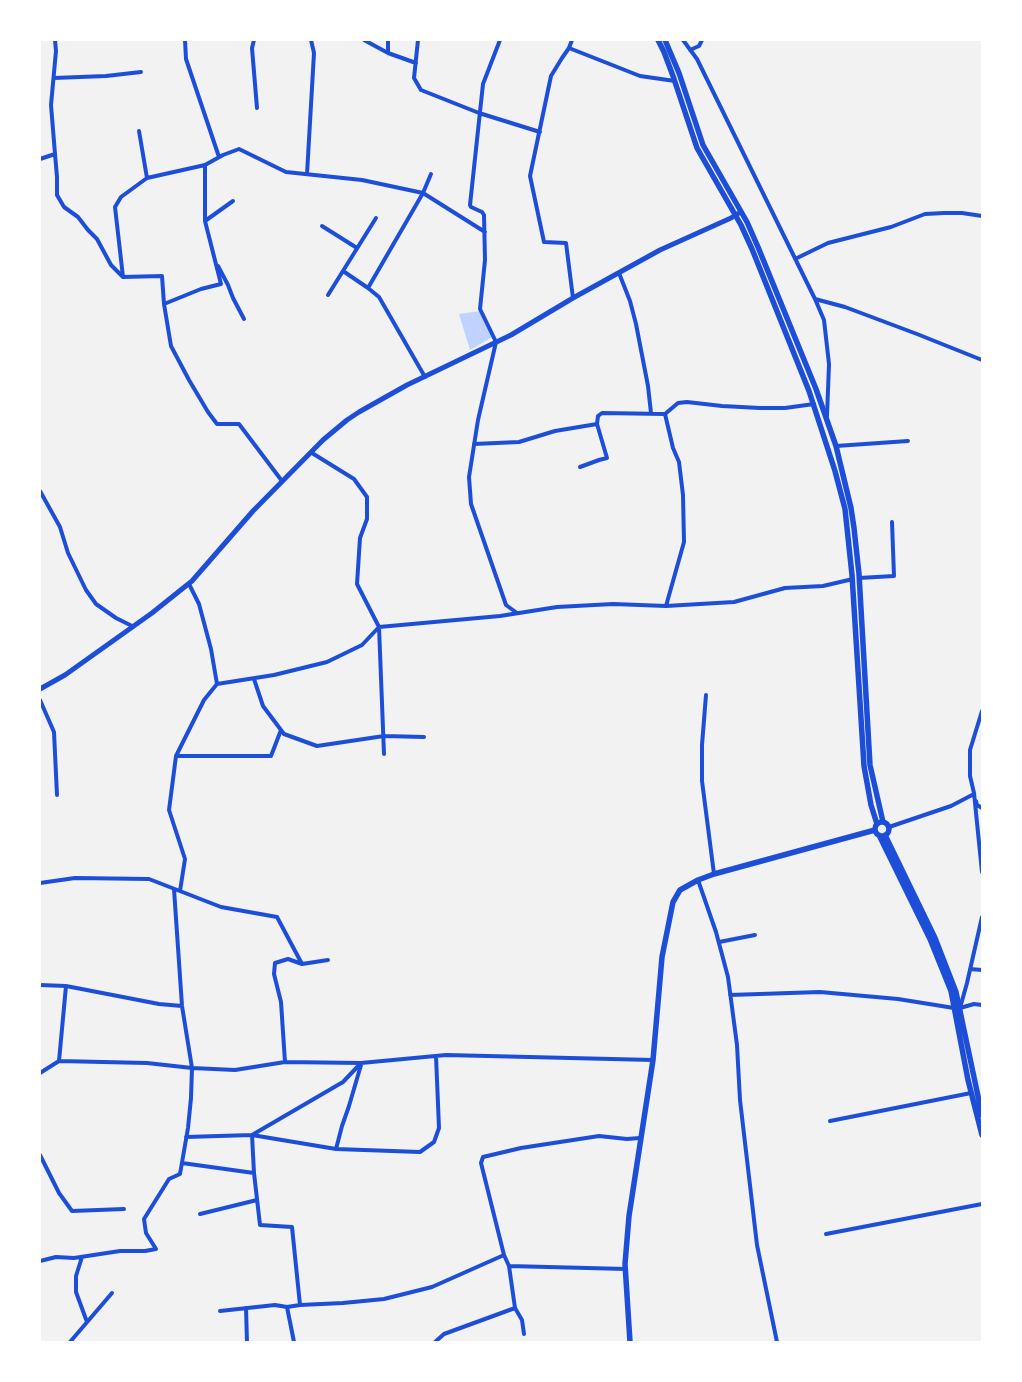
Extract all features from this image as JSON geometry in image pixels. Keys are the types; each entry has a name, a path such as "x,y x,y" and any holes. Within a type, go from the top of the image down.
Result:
{"main road":[{"path":"658,40 675,82 697,148 721,183"},
{"path":"665,40 679,73 703,145 721,183 758,247 816,389 827,423 827,433 844,509 856,579"},
{"path":"738,213 814,404 827,433 836,446 851,508 864,766 871,805 882,835 930,938 951,991 957,1008 982,1115"},
{"path":"630,1342 626,1269 629,1216 653,1060 662,957 673,902 680,890 714,874 878,825 887,824 888,833 882,835"},
{"path":"957,1008 971,1093 982,1135"}],"street":[{"path":"55,40 56,51 51,105 58,177 57,195 60,201 64,207 78,217 97,239 111,265 123,277 162,276 164,304 171,346 208,412 216,424 239,424 282,481"},
{"path":"184,40 186,59 219,157"},
{"path":"254,40 252,48 257,108"},
{"path":"307,174 314,53 311,40"},
{"path":"364,40 416,63"},
{"path":"388,40 388,52"},
{"path":"418,40 414,78 421,90 479,113 540,132"},
{"path":"500,40 483,84 470,205 484,215 485,260 480,309 496,342 478,420 469,477 471,504 506,605 517,613"},
{"path":"572,40 551,76 530,176 544,242 566,243 573,298"},
{"path":"683,40 696,59 824,320 829,364 827,423"},
{"path":"690,50 699,46 702,40"},
{"path":"569,48 640,76 675,82"},
{"path":"54,78 106,76 141,72"},
{"path":"139,131 147,178"},
{"path":"123,277 115,207 121,196 147,178 205,165 239,148 286,172 362,180 423,193 485,232"},
{"path":"40,159 55,154"},
{"path":"164,304 201,289 221,284 205,221 205,165"},
{"path":"368,288 423,193 431,174"},
{"path":"205,221 233,201"},
{"path":"40,689 65,675 189,584 253,511 323,440 347,420 425,377 512,335 573,298 660,250 738,213"},
{"path":"795,259 828,243 890,227 925,214 962,213 982,216"},
{"path":"328,295 376,218"},
{"path":"322,226 357,248"},
{"path":"216,262 228,285 232,298 244,319"},
{"path":"343,271 379,297 425,377"},
{"path":"619,273 630,301 636,324 648,386 651,413"},
{"path":"815,299 845,307 982,360"},
{"path":"580,468 607,458 597,424 598,416 602,413 665,414 678,403 687,402 760,408 785,408 814,404"},
{"path":"665,414 673,448 679,462 683,495 684,542 666,606"},
{"path":"474,444 518,442 554,431 597,424"},
{"path":"836,446 908,441"},
{"path":"312,453 354,479 367,497 367,519 360,538 356,584 379,627 384,754"},
{"path":"40,491 60,527 68,553 86,590 96,604 116,618 132,626"},
{"path":"40,504 46,502"},
{"path":"180,891 185,859 169,810 176,756 204,700 217,684 274,676 327,662 362,645 379,627 557,607 589,605 666,606 734,602 784,588 823,586 856,579 894,576 892,522"},
{"path":"189,584 199,604 211,649 217,684"},
{"path":"254,679 263,706 284,734 317,746 384,736 424,737"},
{"path":"706,695 702,745 702,781 714,874"},
{"path":"40,700 54,732 57,795"},
{"path":"982,711 970,750 970,776 977,805 982,808"},
{"path":"976,728 982,729"},
{"path":"176,756 271,756 281,730"},
{"path":"888,827 952,806 974,793"},
{"path":"974,793 982,872"},
{"path":"40,883 75,878 148,879 221,907 277,917 302,964"},
{"path":"698,880 719,942 728,977 738,1044 740,1100 757,1245 777,1342"},
{"path":"40,1261 56,1257 74,1258 120,1251 156,1249 146,1233 144,1219 169,1179 180,1174 191,1098 192,1068 182,1006 174,889"},
{"path":"957,1008 970,969 982,917"},
{"path":"719,942 756,935"},
{"path":"285,1062 281,1002 274,974 275,963 288,959 302,964 328,960"},
{"path":"970,969 982,970"},
{"path":"40,985 66,986 159,1004 182,1006"},
{"path":"59,1061 66,986"},
{"path":"730,995 820,992 898,999 957,1008 974,1004 982,1005"},
{"path":"40,1073 59,1061 140,1063 235,1070 285,1062 361,1063 436,1056 653,1060"},
{"path":"186,1137 252,1135 336,1149 420,1152 434,1142 439,1128 436,1056"},
{"path":"252,1135 343,1082 361,1063"},
{"path":"336,1149 361,1063"},
{"path":"830,1121 971,1093"},
{"path":"252,1135 260,1225 292,1227 300,1305"},
{"path":"524,1334 522,1320 515,1308 508,1266 481,1163 483,1157 521,1148 599,1136 628,1139 640,1138"},
{"path":"40,1154 59,1193 72,1211 124,1209"},
{"path":"182,1164 254,1173"},
{"path":"200,1214 257,1200"},
{"path":"826,1234 982,1204"},
{"path":"220,1311 275,1305 287,1307 384,1299 432,1287 504,1255"},
{"path":"82,1257 76,1276 76,1292 87,1322"},
{"path":"508,1266 626,1269"},
{"path":"70,1342 112,1293"},
{"path":"287,1307 294,1342"},
{"path":"246,1308 247,1342"},
{"path":"435,1342 444,1334 515,1308"}],"water":[{"path":"481,311 494,336 470,350 459,314"}]}
